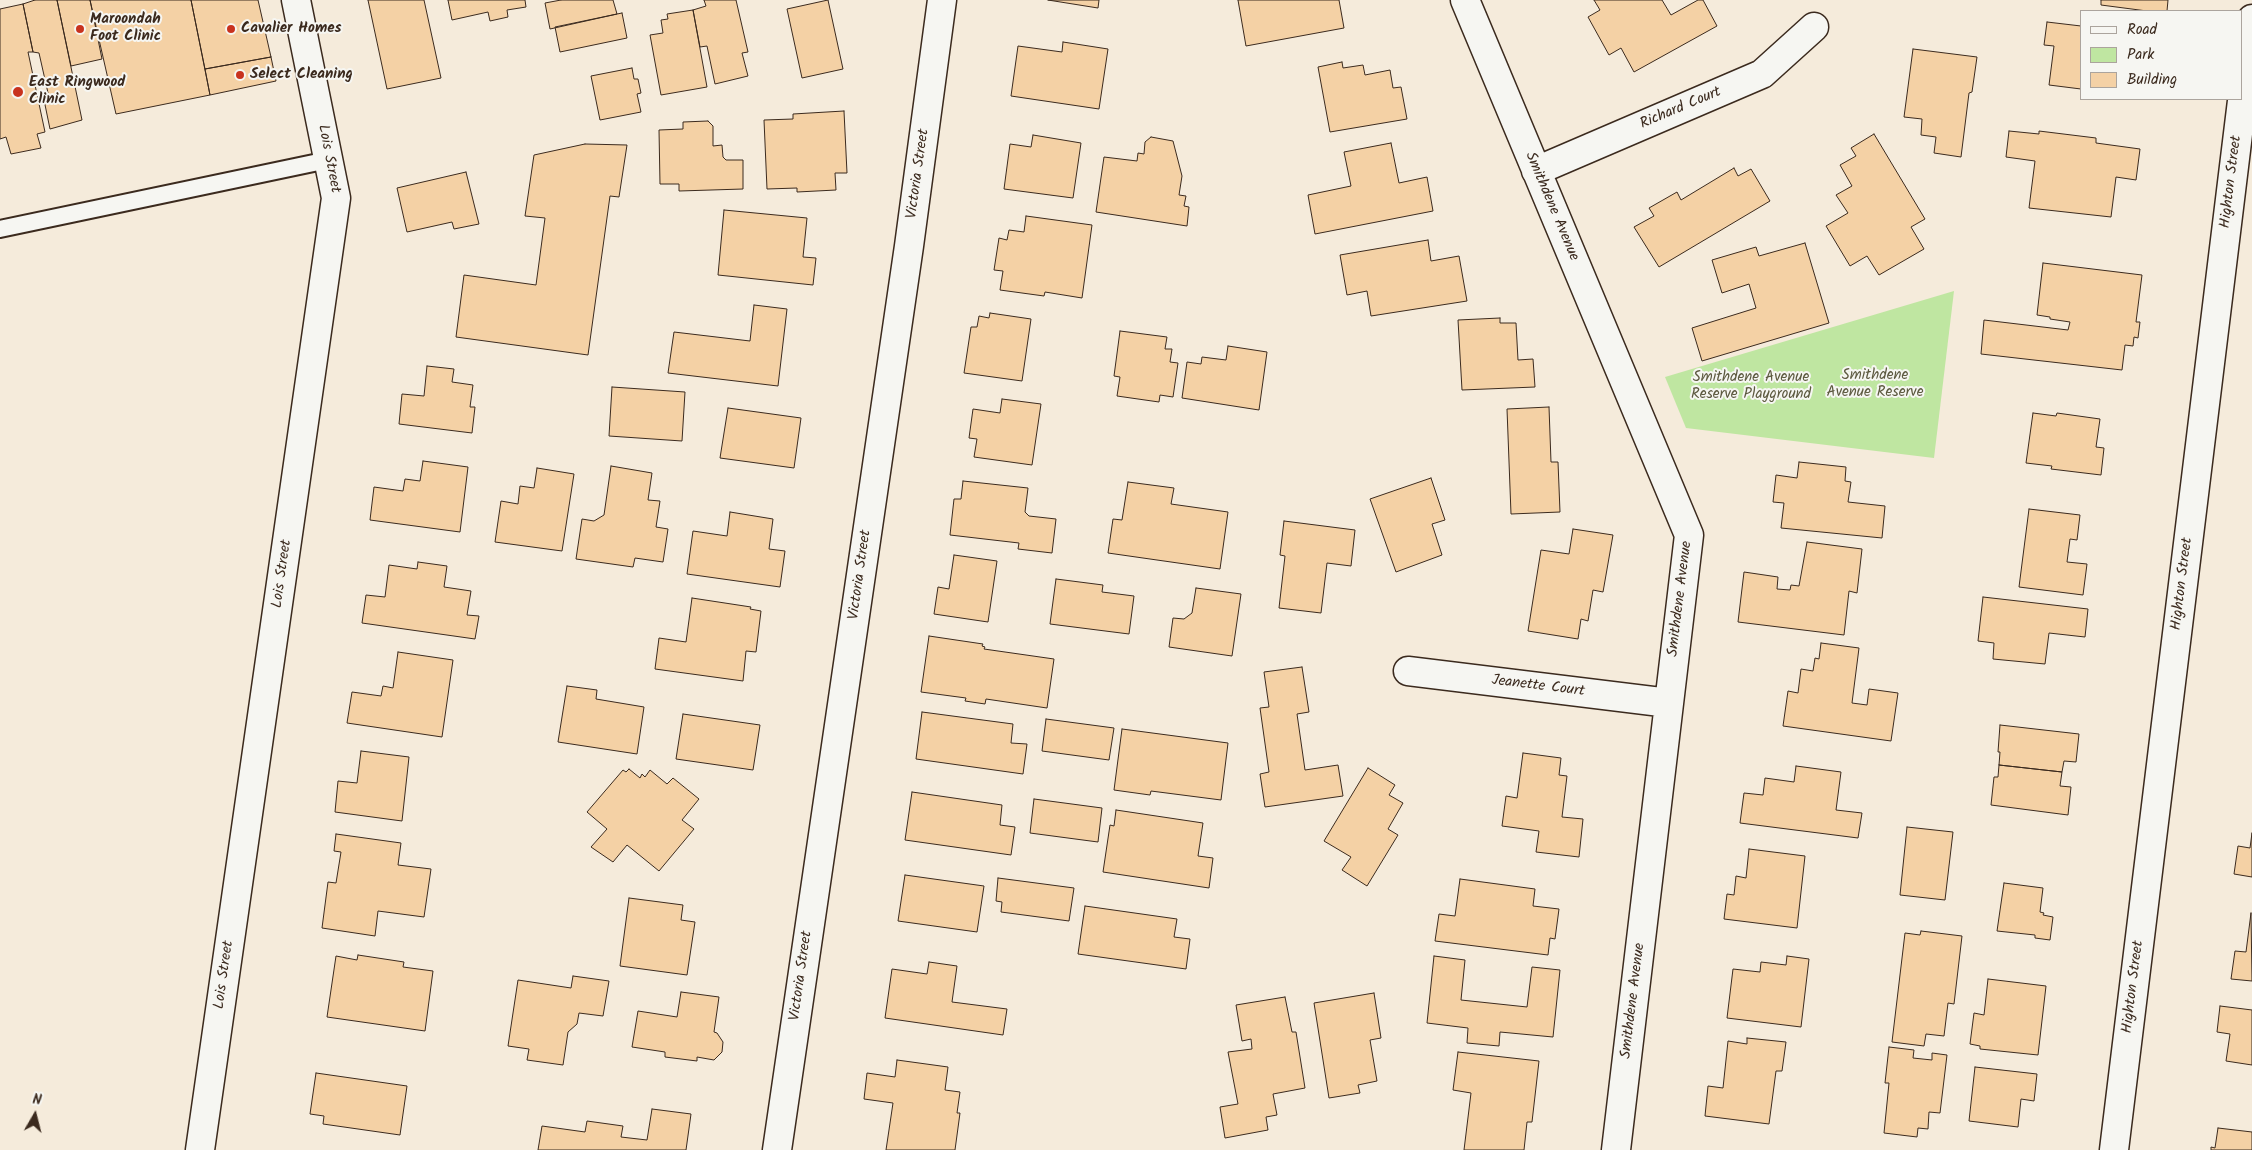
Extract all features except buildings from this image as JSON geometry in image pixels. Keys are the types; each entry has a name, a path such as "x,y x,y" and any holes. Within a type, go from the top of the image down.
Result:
{"street":[{"name":"Lois Street","path":"200,1150 336,198 296,0"},
{"name":"Victoria Street","path":"776,1150 908,256 942,0"},
{"name":"Smithdene Avenue","path":"1465,0 1689,535 1616,1150"},
{"name":"Highton Street","path":"2114,1150 2252,19"},
{"name":"Richard Court","path":"1536,171 1762,74 1814,27"},
{"name":"Jeanette Court","path":"1408,671 1669,703"}],"lane":[{"path":"0,229 328,160"}],"green space":[{"name":"Smithdene Avenue Reserve","path":"1954,291 1934,458 1686,428 1665,377"}],"place":[{"name":"Maroondah Foot Clinic","path":"80,29"},
{"name":"Cavalier Homes","path":"231,29"},
{"name":"Select Cleaning","path":"240,75"},
{"name":"East Ringwood Clinic","path":"18,92"}],"park label":[{"name":"Smithdene Avenue Reserve Playground","path":"1751,386"}]}
